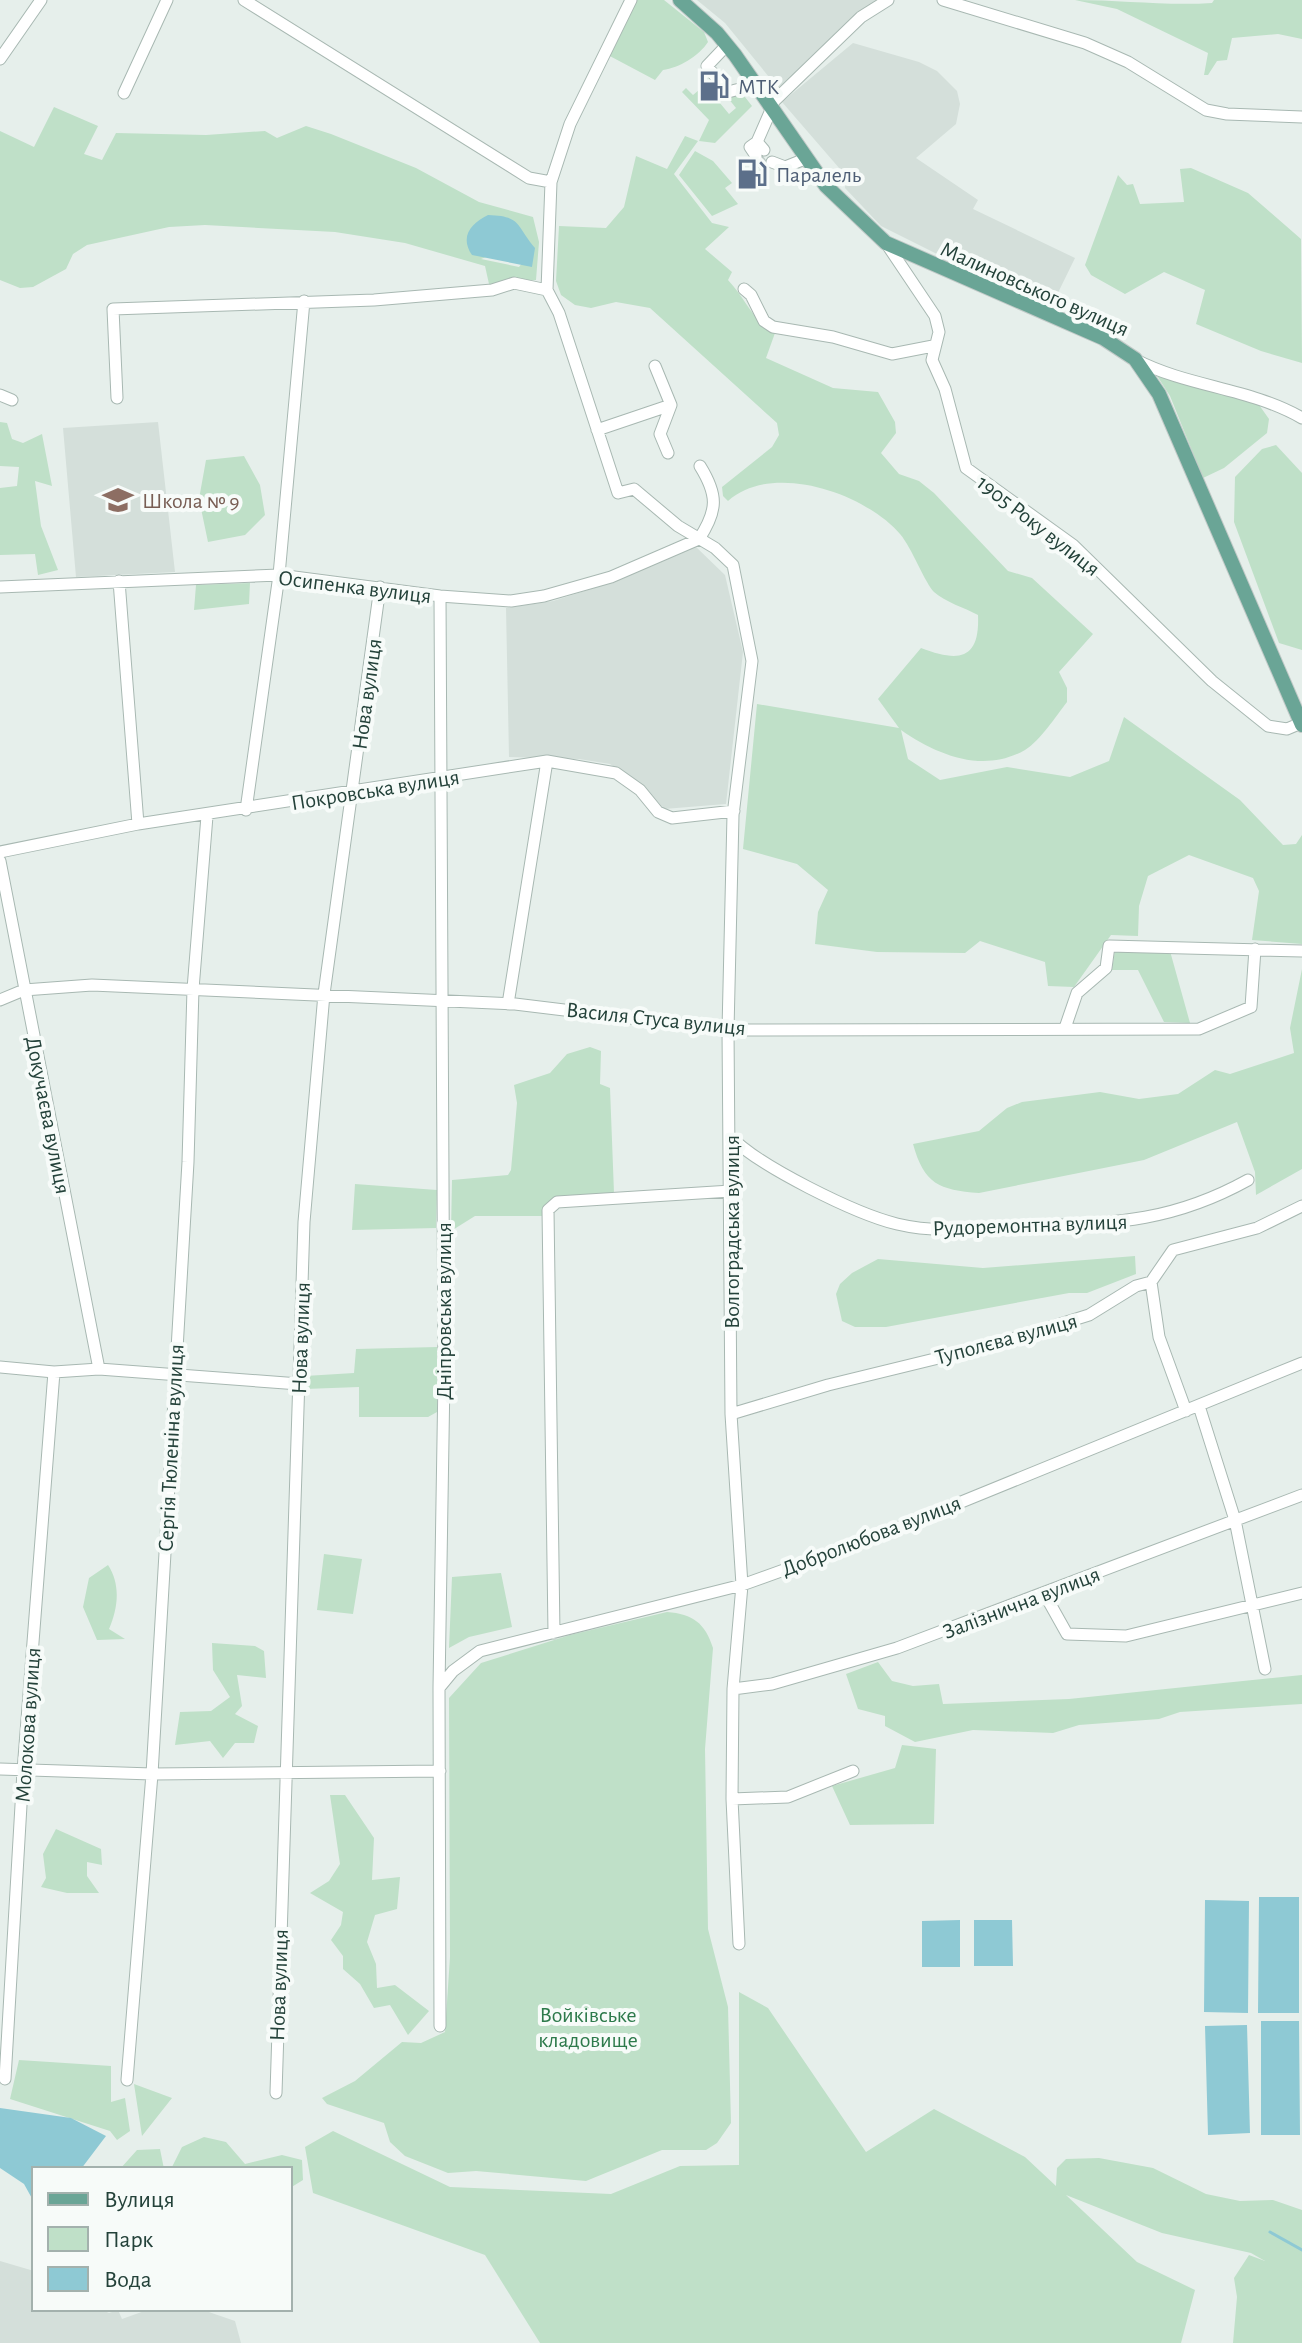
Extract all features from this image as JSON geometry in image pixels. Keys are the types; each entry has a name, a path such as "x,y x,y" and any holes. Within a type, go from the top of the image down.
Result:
{"main road":[{"name":"Малиновського вулиця","path":"680,0 727,45 805,159 847,209 886,243 1103,338 1135,359 1159,394 1302,724"}],"street":[{"path":"0,59 41,0"},
{"path":"124,93 167,0"},
{"path":"244,0 529,178 551,182"},
{"path":"631,0 570,124 551,182 547,290 559,313 597,430 671,405"},
{"path":"759,149 770,108 861,17 888,0"},
{"path":"943,0 1085,43 1128,62 1206,110 1227,114 1302,117"},
{"path":"727,45 707,66 728,92 755,85"},
{"path":"769,165 785,167 805,159"},
{"name":"1905 Року вулиця","path":"886,243 935,316 939,332 933,346 932,360 945,389 966,468 1073,545 1212,681 1268,726 1287,729 1302,724"},
{"path":"117,398 113,309 492,290 514,283 547,290"},
{"path":"744,289 751,295 764,321 773,327 833,337 892,354 933,346"},
{"path":"246,810 279,575 304,301"},
{"path":"1135,359 1158,371 1249,394 1302,418"},
{"path":"655,366 671,405 660,434 668,453"},
{"path":"0,395 12,400"},
{"name":"Волгоградська вулиця","path":"597,430 618,493 634,489 652,506 715,548 733,565 750,649 751,677 734,811 728,1030 731,1414 742,1585 733,1689 732,1799 739,1944"},
{"path":"699,539 713,515 712,486 700,466"},
{"name":"Осипенка вулиця","path":"0,587 279,575 440,596 511,601 544,596 641,566 699,539"},
{"path":"119,581 138,824"},
{"name":"Нова вулиця","path":"276,2093 304,1222 324,994 380,587"},
{"name":"Дніпровська вулиця","path":"440,596 444,1377 439,1688 440,2026"},
{"path":"508,1004 547,761"},
{"name":"Покровська вулиця","path":"0,852 138,824 246,810 547,761 616,773 640,790 658,812 672,818 734,811"},
{"name":"Сергія Тюленіна вулиця","path":"127,2080 152,1774 188,1162 193,989 207,816"},
{"name":"Докучаєва вулиця","path":"0,861 99,1369"},
{"path":"1065,1028 1077,993 1106,968 1109,946 1302,951"},
{"name":"Василя Стуса вулиця","path":"0,1000 24,990 92,985 508,1004 728,1030 1199,1029 1251,1007 1255,949"},
{"name":"Рудоремонтна вулиця","path":"730,1136 743,1149 781,1173 873,1215 896,1224 945,1229 1147,1220 1187,1209 1248,1180"},
{"path":"554,1633 548,1210 557,1202 731,1191"},
{"name":"Туполєва вулиця","path":"731,1414 1089,1315 1136,1286 1151,1282 1173,1250 1257,1228 1302,1206"},
{"path":"1151,1282 1159,1337 1186,1411"},
{"name":"Добролюбова вулиця","path":"439,1688 453,1671 480,1651 742,1585 878,1536 1302,1363"},
{"path":"0,1367 54,1372 99,1369 299,1384"},
{"name":"Молокова вулиця","path":"5,2079 23,1771 54,1372"},
{"path":"1199,1406 1235,1520 1265,1669"},
{"name":"Залізнична вулиця","path":"733,1689 772,1684 870,1657 1302,1495"},
{"path":"1044,1593 1067,1634 1126,1636 1251,1608 1302,1593"},
{"path":"0,1769 152,1774 440,1771"},
{"path":"732,1799 788,1797 853,1771"}],"shaded area":[{"path":"697,0 880,0 871,4 778,88 725,23"},
{"path":"853,43 919,62 937,71 957,91 960,104 956,124 916,158 978,200 973,209 1075,258 1053,303 941,256 881,226 845,188 846,176 782,102"},
{"name":"Школа № 9","path":"158,422 175,572 76,577 63,428"},
{"path":"695,546 725,575 743,652 726,804 664,809 644,786 610,764 579,759 509,757 506,608 553,601 610,583"},
{"path":"0,2261 32,2270 32,2311 118,2311 122,2319 144,2311 206,2311 235,2321 241,2343 0,2343"}],"green space":[{"path":"632,0 664,0 704,32 708,42 688,60 663,70 655,80 606,54"},
{"path":"1075,0 1178,4 1212,3 1214,0 1302,0 1302,39 1278,34 1232,38 1227,60 1217,61 1208,75 1204,75 1208,53 1117,9"},
{"path":"705,85 729,114 736,108 728,98 737,95 745,97 752,106 715,143 699,141 709,120 682,92 686,88 693,95"},
{"path":"54,107 98,126 84,154 102,160 116,133 206,135 265,131 277,138 306,126 416,168 479,202 533,217 539,242 536,280 489,284 485,266 405,243 335,232 205,225 169,227 87,245 73,254 66,269 33,287 20,288 0,280 0,131 34,147","holes":["528,241 534,248 519,267 481,259"]},
{"path":"685,136 698,141 674,174 712,223 729,227 705,249 732,272 728,280 755,316 775,333 766,358 833,388 878,392 895,422 896,433 881,453 899,474 919,481 934,493 1008,571 1032,578 1093,634 1059,672 1067,688 1067,702 1031,746 1009,757 977,761 945,754 901,730 908,759 940,780 1007,767 1070,777 1109,761 1124,717 1240,800 1283,845 1296,844 1302,835 1302,944 1252,940 1259,891 1253,878 1189,855 1148,876 1139,906 1138,936 1111,935 1074,987 1048,986 1045,962 980,941 965,953 877,952 815,944 818,912 828,890 797,864 743,849 757,704 899,728 878,699 921,648 956,656 971,649 978,630 978,615 934,592 900,534 865,506 842,495 793,483 769,484 747,489 728,501 723,496 722,487 772,447 779,435 777,423 650,308 616,302 591,308 575,305 561,295 556,281 559,226 606,228 624,207 636,156 667,169"},
{"path":"695,151 713,161 732,183 725,188 738,204 712,216 679,175"},
{"path":"1191,168 1248,193 1301,239 1302,363 1261,351 1196,324 1205,290 1164,272 1125,294 1091,275 1085,265 1118,175 1127,185 1133,184 1140,204 1184,202 1180,169"},
{"path":"1154,371 1257,402 1269,419 1267,433 1224,468 1203,478 1170,396"},
{"path":"0,422 7,423 12,439 23,443 42,434 52,486 35,481 41,526 58,570 38,575 35,554 0,555 0,488 17,486 19,467 0,466"},
{"path":"1276,445 1302,473 1302,650 1279,643 1234,522 1235,477 1262,449"},
{"path":"244,456 260,485 265,515 245,535 208,542 199,499 206,460"},
{"path":"250,583 249,604 194,610 196,585"},
{"path":"1115,950 1170,951 1190,1023 1164,1022 1138,970 1112,970"},
{"path":"1302,969 1302,1169 1256,1195 1255,1172 1237,1122 1144,1160 979,1193 943,1187 922,1168 913,1144 979,1131 1007,1108 1022,1102 1100,1092 1139,1099 1178,1094 1215,1070 1230,1074 1294,1053 1290,1028"},
{"path":"590,1047 601,1051 600,1084 610,1088 614,1193 557,1197 543,1216 475,1216 451,1231 452,1180 508,1175 511,1170 517,1103 514,1085 550,1073 567,1054"},
{"path":"355,1184 437,1190 436,1228 352,1230"},
{"path":"1135,1256 1136,1274 1087,1293 1069,1293 886,1327 855,1327 842,1321 836,1294 840,1284 852,1273 878,1259 983,1268"},
{"path":"437,1347 437,1412 428,1417 359,1417 359,1387 305,1389 305,1376 354,1373 356,1349"},
{"path":"324,1554 362,1559 353,1614 317,1610"},
{"path":"108,1565 115,1580 117,1597 109,1629 125,1639 97,1640 83,1607 89,1578"},
{"path":"501,1573 512,1627 469,1637 449,1648 452,1577"},
{"name":"Войківське кладовище","path":"667,1612 697,1621 713,1648 705,1749 708,1929 728,2007 731,2123 717,2143 706,2150 662,2150 586,2181 476,2171 448,2173 405,2156 390,2142 384,2123 327,2104 322,2098 355,2081 402,2042 421,2043 445,2032 450,1957 449,1698 481,1663 570,1635"},
{"path":"212,1643 255,1646 264,1651 266,1678 237,1675 242,1706 235,1714 258,1726 254,1743 235,1743 223,1758 210,1741 175,1745 180,1712 211,1711 230,1697 213,1670"},
{"path":"878,1662 892,1681 913,1686 939,1684 943,1704 1069,1699 1302,1675 1302,1704 1180,1712 1159,1719 1079,1725 1053,1733 973,1730 915,1742 885,1726 885,1716 858,1709 846,1674"},
{"path":"902,1745 936,1749 934,1824 850,1825 832,1786 895,1768"},
{"path":"330,1795 345,1795 374,1838 372,1880 400,1877 397,1909 375,1915 367,1942 376,1964 377,1988 395,1985 429,2011 408,2035 390,2005 374,2008 360,1984 343,1969 343,1956 331,1940 341,1925 343,1912 310,1893 329,1881 340,1864"},
{"path":"56,1829 101,1849 102,1865 87,1862 87,1876 99,1893 67,1893 41,1887 46,1878 43,1854"},
{"path":"739,1992 768,2008 866,2152 934,2109 1025,2157 1056,2186 1057,2168 1066,2159 1099,2158 1153,2168 1206,2194 1240,2201 1273,2200 1302,2210 1302,2343 1233,2343 1237,2297 1234,2278 1249,2255 1265,2261 1251,2253 1162,2233 1066,2195 1137,2262 1195,2290 1181,2343 540,2343 485,2255 313,2193 305,2147 333,2131 450,2187 611,2194 680,2166 739,2165"},
{"path":"19,2060 111,2066 111,2102 125,2098 130,2131 117,2140 110,2131 10,2099"},
{"path":"134,2084 172,2098 142,2136"},
{"path":"204,2137 226,2142 245,2164 282,2155 302,2160 303,2180 292,2187 292,2167 172,2167 182,2147"},
{"path":"160,2149 164,2167 122,2167 137,2150"}],"water":[{"path":"488,215 507,217 517,224 535,248 532,267 472,255 467,242 469,231"},
{"path":"1259,1897 1299,1897 1299,2013 1258,2013"},
{"path":"1205,1900 1249,1901 1248,2013 1204,2012"},
{"path":"960,1920 960,1967 922,1967 922,1921"},
{"path":"974,1920 1012,1920 1013,1966 974,1966"},
{"path":"1261,2021 1299,2021 1300,2135 1261,2135"},
{"path":"1247,2025 1250,2133 1208,2135 1205,2026"},
{"path":"0,2108 71,2118 106,2136 83,2167 32,2167 32,2198 24,2184 0,2168"}],"waterway":[{"path":"1270,2232 1302,2250"}],"tunnel":[{"path":"756,156 765,168"}],"place":[{"name":"МТК","path":"714,86"},
{"name":"Паралель","path":"752,174"},
{"name":"Школа № 9","path":"118,500"}]}
